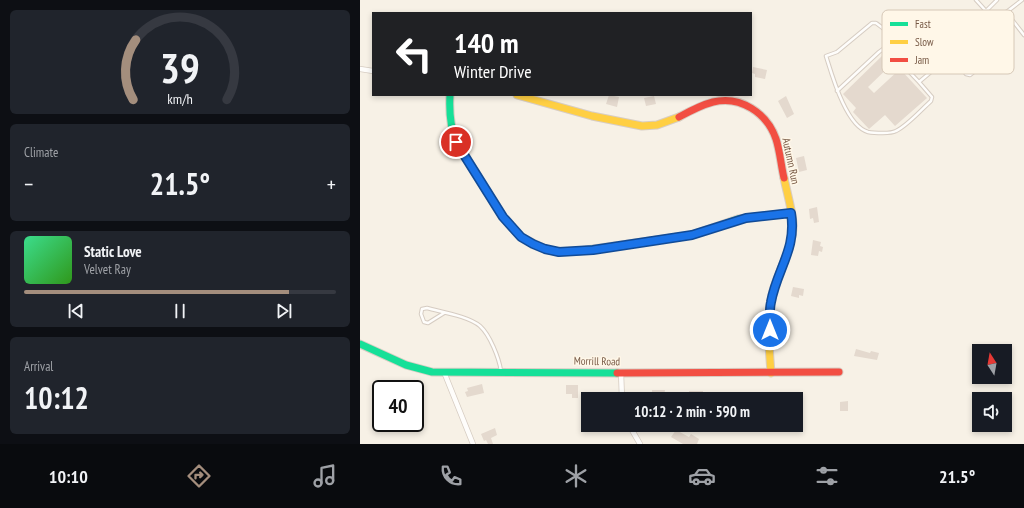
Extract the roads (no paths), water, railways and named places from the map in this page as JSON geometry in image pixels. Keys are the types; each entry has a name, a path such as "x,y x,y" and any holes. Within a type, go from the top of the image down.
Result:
{"street":[{"path":"360,69 372,71"},
{"path":"450,96 449,116 451,129 462,154 511,227 521,237 545,249 559,252 593,250 692,235 746,218 791,213"},
{"name":"Autumn Run","path":"521,96 610,119 650,126 664,123 714,101 727,100 740,102 763,116 771,127 776,139 793,224 792,237 770,302 771,373"},
{"name":"Morrill Road","path":"360,344 419,370 444,372 839,372"},
{"path":"444,372 473,444"},
{"path":"621,372 622,392"},
{"path":"633,432 640,444"}],"lane":[{"path":"976,0 985,10"},
{"path":"987,10 997,0"},
{"path":"1009,10 1022,0"},
{"path":"1014,22 1024,35"},
{"path":"882,28 876,23 872,23 836,52 826,56 837,91 850,115 859,126 867,132 895,132 902,128 931,101 932,97 911,74"},
{"path":"837,91 882,50"},
{"path":"919,82 928,74"},
{"path":"444,313 428,323 424,322 421,314 422,309 427,308 464,318 480,326 490,341 500,362 501,371"}]}
